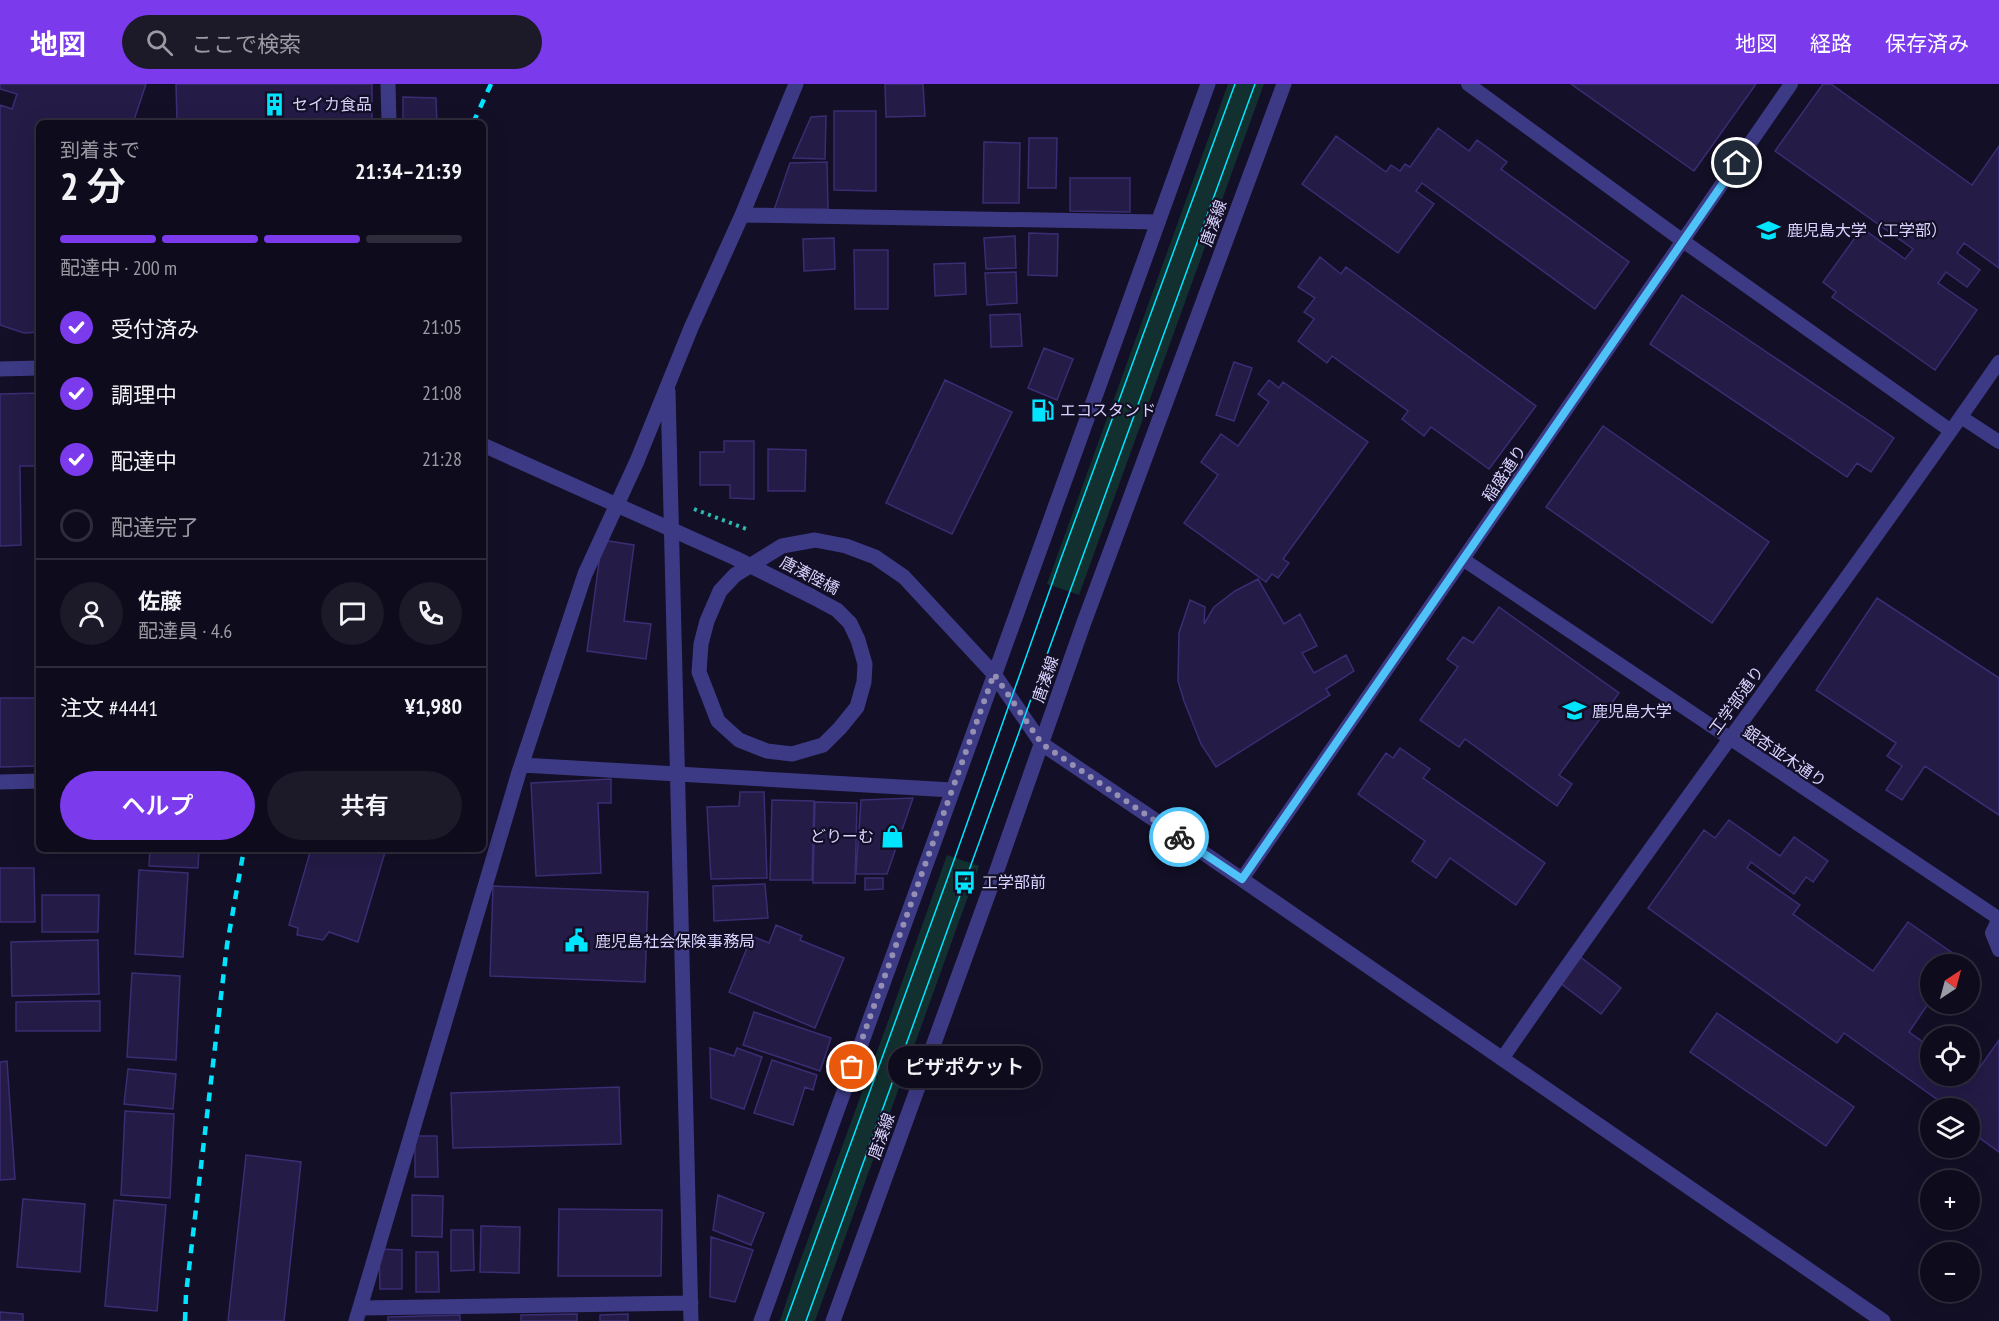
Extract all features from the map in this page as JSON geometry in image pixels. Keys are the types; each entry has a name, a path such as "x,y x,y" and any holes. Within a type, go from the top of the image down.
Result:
{"street":[{"path":"388,84 389,120"},
{"path":"691,1303 359,1314 522,765 585,574 637,461 691,328 742,215 796,84"},
{"path":"761,1321 1208,84"},
{"name":"唐湊線","path":"832,1321 1042,744 1083,625 1284,84"},
{"path":"742,215 1158,222"},
{"path":"0,369 36,368"},
{"path":"668,385 691,1321"},
{"name":"唐湊陸橋","path":"486,446 735,558 750,566 812,596 837,610 850,623 865,664 864,682 856,707 840,728 823,745 792,754 767,751 740,741 718,721 699,672 701,644 707,621 720,591 735,575 750,566 782,546 815,540 846,546 874,557 904,577 994,674 1042,744"},
{"path":"1042,744 1242,879 1883,1321"},
{"path":"522,765 952,790"},
{"path":"0,782 36,781"}],"lane":[{"path":"1468,84 1683,241 1952,431"},
{"name":"稲盛通り","path":"1242,879 1791,84"},
{"name":"工学部通り","path":"1502,1059 1999,362"},
{"path":"1961,417 1999,442"},
{"name":"銀杏並木通り","path":"1464,560 1728,739 1999,918"},
{"path":"1999,918 1992,933 1999,950"}],"path":[{"path":"671,500 749,530"}],"green space":[{"path":"1228,84 1264,84 1079,595 1047,584"},
{"path":"947,855 979,866 815,1321 780,1321 796,1272"}],"building":[{"path":"0,84 146,84 134,120 36,120 36,332 24,333 0,325 0,105 12,109 17,94 0,89"},
{"name":"セイカ食品","path":"176,84 372,84 372,120 177,120"},
{"path":"885,84 923,84 925,116 886,117"},
{"path":"1571,84 1756,84 1694,171"},
{"path":"1823,84 1831,84 1972,185 1999,146 1999,268 1964,243 1957,253 1980,270 1967,287 1946,272 1938,283 1977,310 1935,370 1832,297 1836,292 1823,282 1862,228 1905,259 1913,249 1775,151"},
{"path":"403,97 436,98 437,120 403,120"},
{"path":"834,111 876,111 876,191 834,190"},
{"path":"826,116 825,159 793,158 811,117"},
{"path":"1438,128 1469,151 1477,140 1507,162 1501,169 1629,262 1595,309 1422,183 1416,191 1434,204 1398,253 1302,184 1336,136 1386,172 1391,165 1400,171 1405,164 1410,167"},
{"path":"1029,138 1057,138 1056,188 1028,188"},
{"path":"984,142 1020,143 1019,203 983,203"},
{"path":"827,162 828,209 774,210 790,163"},
{"path":"1070,178 1130,178 1130,212 1070,211"},
{"path":"1029,233 1058,234 1057,276 1028,275"},
{"path":"1015,236 1016,268 986,269 984,238"},
{"path":"834,238 835,269 804,271 803,239"},
{"path":"854,250 888,250 888,309 855,309"},
{"path":"1320,257 1341,274 1346,267 1536,406 1489,469 1431,427 1424,436 1402,419 1408,411 1332,356 1327,363 1298,341 1314,319 1304,312 1315,298 1298,287"},
{"path":"965,263 966,294 935,296 934,264"},
{"path":"1016,272 1017,303 987,305 985,273"},
{"path":"1682,295 1894,438 1871,472 1857,463 1847,477 1650,344"},
{"path":"1020,314 1022,346 991,347 990,315"},
{"path":"1044,348 1073,359 1057,400 1028,388"},
{"path":"1234,362 1252,368 1234,421 1216,415"},
{"path":"945,380 1012,412 952,534 886,503"},
{"path":"1269,380 1279,388 1283,382 1368,442 1283,559 1289,563 1278,578 1272,574 1266,582 1184,523 1218,475 1201,462 1221,434 1238,446 1269,402 1258,394"},
{"path":"36,393 36,466 20,466 21,545 0,546 0,394"},
{"path":"1603,426 1769,542 1712,623 1546,507"},
{"path":"724,441 754,441 754,499 730,498 730,485 700,485 700,452 724,452"},
{"path":"768,449 806,450 805,491 768,491"},
{"path":"602,540 634,545 624,621 651,624 646,659 587,651"},
{"path":"1258,579 1284,624 1300,614 1317,646 1302,653 1314,673 1346,655 1354,671 1326,689 1330,695 1216,767 1201,744 1178,681 1179,633 1190,600 1205,607 1204,624 1214,607 1235,591"},
{"path":"1877,598 1999,678 1999,815 1925,766 1902,800 1886,790 1902,766 1887,756 1896,743 1816,690"},
{"path":"1499,607 1619,693 1559,775 1572,784 1557,806 1465,739 1459,747 1420,720 1458,667 1447,659 1463,637 1473,643"},
{"path":"0,698 36,698 36,766 0,767"},
{"path":"1400,748 1430,769 1423,778 1545,863 1516,905 1450,858 1436,878 1412,861 1425,841 1358,794 1386,753 1393,758"},
{"path":"611,779 611,803 598,803 601,873 536,876 531,783"},
{"path":"740,792 764,792 767,878 711,879 707,807 739,806"},
{"path":"913,798 887,874 856,874 861,800"},
{"path":"772,800 814,801 812,880 770,880"},
{"path":"815,802 857,803 855,883 813,883"},
{"path":"1729,820 1780,856 1794,837 1828,861 1813,882 1806,877 1794,894 1751,862 1747,868 1800,905 1793,914 1873,971 1908,922 1954,954 1920,954 1921,1014 1909,1032 1920,1040 1920,1086 1980,1086 1980,1067 1999,1040 1999,1152 1980,1138 1980,1098 1935,1098 1844,1033 1837,1043 1648,908 1704,830 1715,838"},
{"path":"150,852 199,852 198,868 149,866"},
{"path":"310,852 385,852 358,942 329,932 323,940 297,935 298,928 289,925"},
{"path":"0,868 34,868 35,922 0,922"},
{"path":"139,870 188,873 183,957 135,954"},
{"path":"865,878 883,878 883,889 865,890"},
{"path":"765,884 768,918 714,921 713,886"},
{"path":"493,886 648,892 645,982 490,976"},
{"path":"42,895 99,895 98,932 42,932"},
{"path":"776,925 802,936 800,940 844,958 815,1028 729,992 752,936 769,943"},
{"path":"98,940 99,994 12,996 11,942"},
{"path":"1579,956 1621,988 1601,1014 1559,982"},
{"path":"132,973 180,976 176,1060 127,1057"},
{"path":"100,1001 100,1031 16,1031 16,1002"},
{"path":"754,1012 831,1038 820,1071 743,1045"},
{"path":"1717,1013 1854,1107 1826,1146 1690,1052"},
{"path":"710,1048 734,1056 737,1048 762,1057 744,1109 711,1098"},
{"path":"772,1060 817,1075 813,1090 805,1087 793,1125 754,1113"},
{"path":"7,1061 15,1179 0,1180 0,1062"},
{"path":"128,1069 176,1074 173,1109 124,1104"},
{"path":"619,1087 621,1144 453,1148 451,1093"},
{"path":"125,1111 174,1114 170,1198 121,1195"},
{"path":"415,1136 437,1136 438,1177 415,1177"},
{"path":"246,1155 301,1162 284,1321 228,1321"},
{"path":"412,1195 443,1196 442,1237 412,1236"},
{"path":"718,1195 764,1213 751,1245 713,1230"},
{"path":"23,1199 85,1204 80,1272 17,1267"},
{"path":"114,1200 166,1205 157,1311 105,1306"},
{"path":"559,1209 662,1210 661,1276 558,1276"},
{"path":"481,1226 520,1227 519,1273 480,1272"},
{"path":"451,1230 473,1230 474,1270 451,1271"},
{"path":"711,1237 753,1250 735,1302 710,1297"},
{"path":"379,1249 402,1250 402,1289 380,1289"},
{"path":"416,1252 438,1252 439,1292 416,1292"},
{"path":"0,1312 23,1314 23,1321 0,1321"},
{"path":"577,1314 577,1321 521,1321 521,1315"},
{"path":"628,1314 628,1321 600,1321 600,1315"},
{"path":"460,1315 460,1321 388,1321 388,1317"}],"tram line":[{"path":"786,1321 1235,84"},
{"path":"806,1321 1255,84"}],"railway":[{"path":"474,120 491,84"},
{"path":"185,1321 186,1294 227,945 243,852"}],"way so far":[{"path":"852,1067 994,674 1042,744 1179,837"}],"place":[{"name":"セイカ食品","path":"274,104"},
{"name":"鹿児島大学（工学部）","path":"1769,230"},
{"name":"エコスタンド","path":"1042,410"},
{"name":"鹿児島大学","path":"1574,711"},
{"name":"どりーむ","path":"892,836"},
{"name":"工学部前","path":"964,882"},
{"name":"鹿児島社会保険事務局","path":"577,941"},
{"name":"ピザポケット","path":"852,1067"}],"route":[{"path":"1179,837 1242,879 1737,163"}]}
